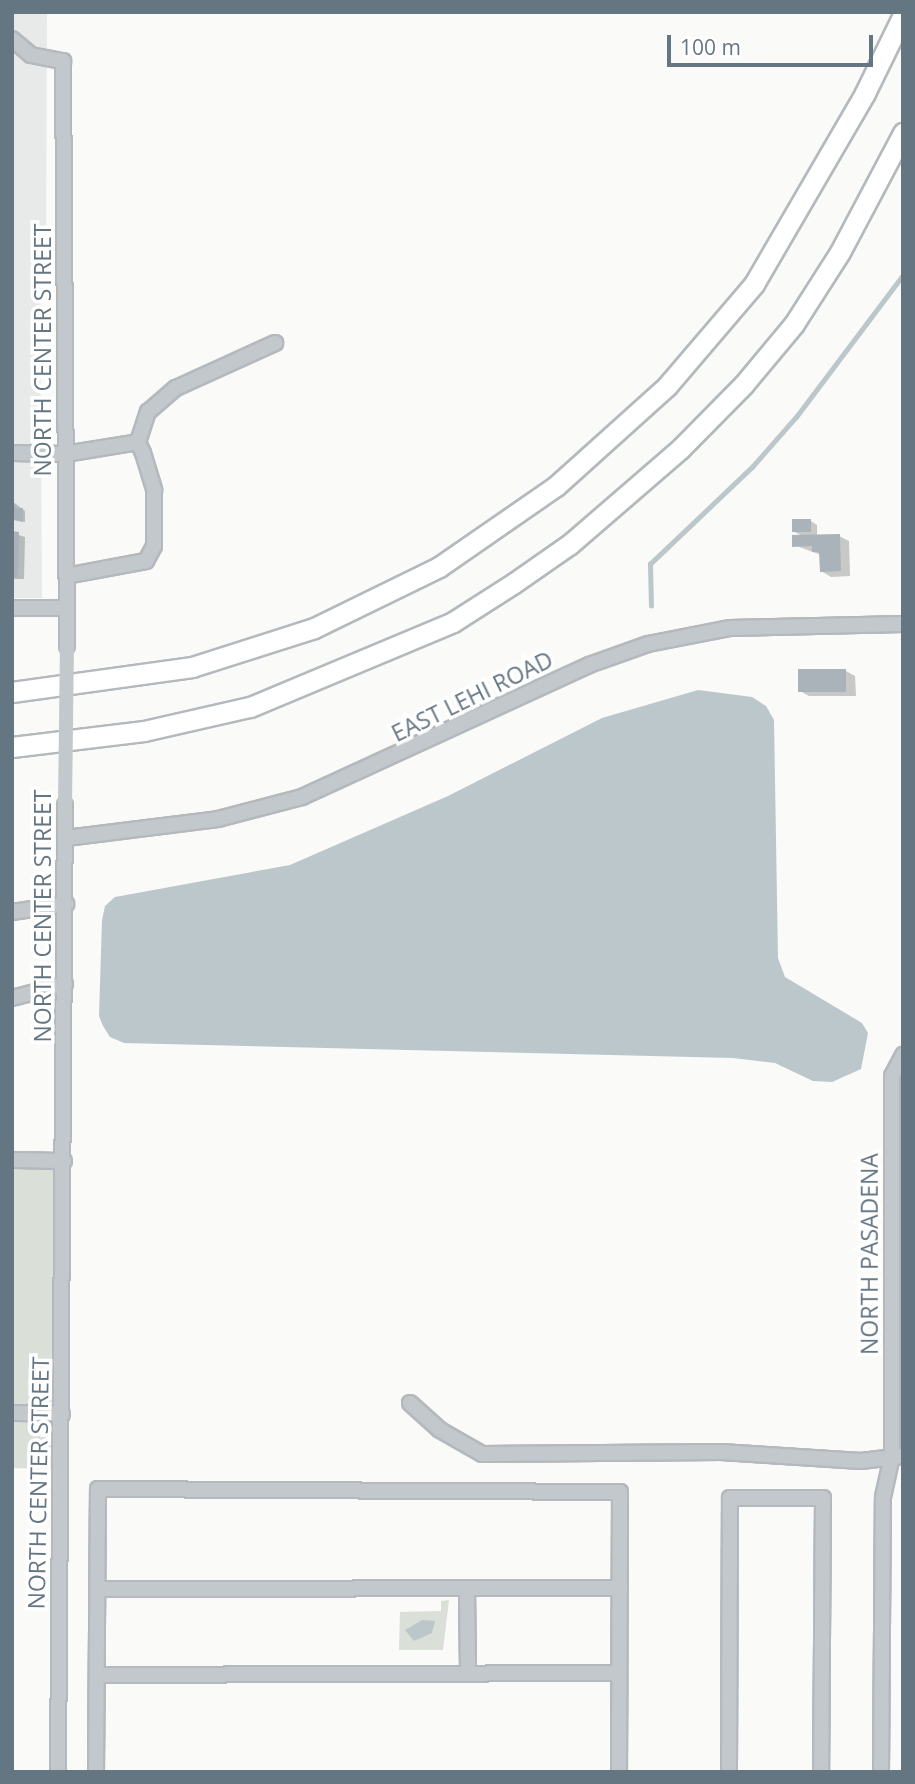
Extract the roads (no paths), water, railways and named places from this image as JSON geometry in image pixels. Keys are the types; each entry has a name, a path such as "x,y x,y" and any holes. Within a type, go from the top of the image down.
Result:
{"highway":[{"path":"12,692 192,667 314,628 439,567 556,486 667,386 754,284 866,93 903,15"},
{"path":"12,747 144,731 250,707 453,622 514,583 570,544 680,449 744,384 794,324 840,252 903,133"}],"street":[{"name":"NORTH CENTER STREET","path":"12,39 31,55 62,61 67,646 58,1772"},
{"path":"66,576 146,561 154,546 154,490 138,442 148,412 176,388 275,343"},
{"path":"12,453 65,454 138,442"},
{"path":"12,608 66,608"},
{"name":"EAST LEHI ROAD","path":"66,838 218,819 302,797 589,665 648,644 730,628 903,624"},
{"path":"12,912 66,904"},
{"path":"12,998 65,984"},
{"name":"NORTH PASADENA","path":"881,1772 883,1497 897,1456 897,1256 892,1076 903,1055"},
{"path":"12,1160 64,1161"},
{"path":"410,1404 440,1430 482,1454 722,1452 861,1461 897,1456"},
{"path":"12,1413 62,1414"},
{"path":"96,1772 98,1489 620,1492 618,1772"},
{"path":"729,1772 730,1498 823,1499 821,1772"},
{"path":"467,1588 468,1673"},
{"path":"97,1589 620,1588"},
{"path":"97,1675 619,1673"}],"waterway":[{"path":"651,606 650,564 752,467 796,417 903,275"}]}
